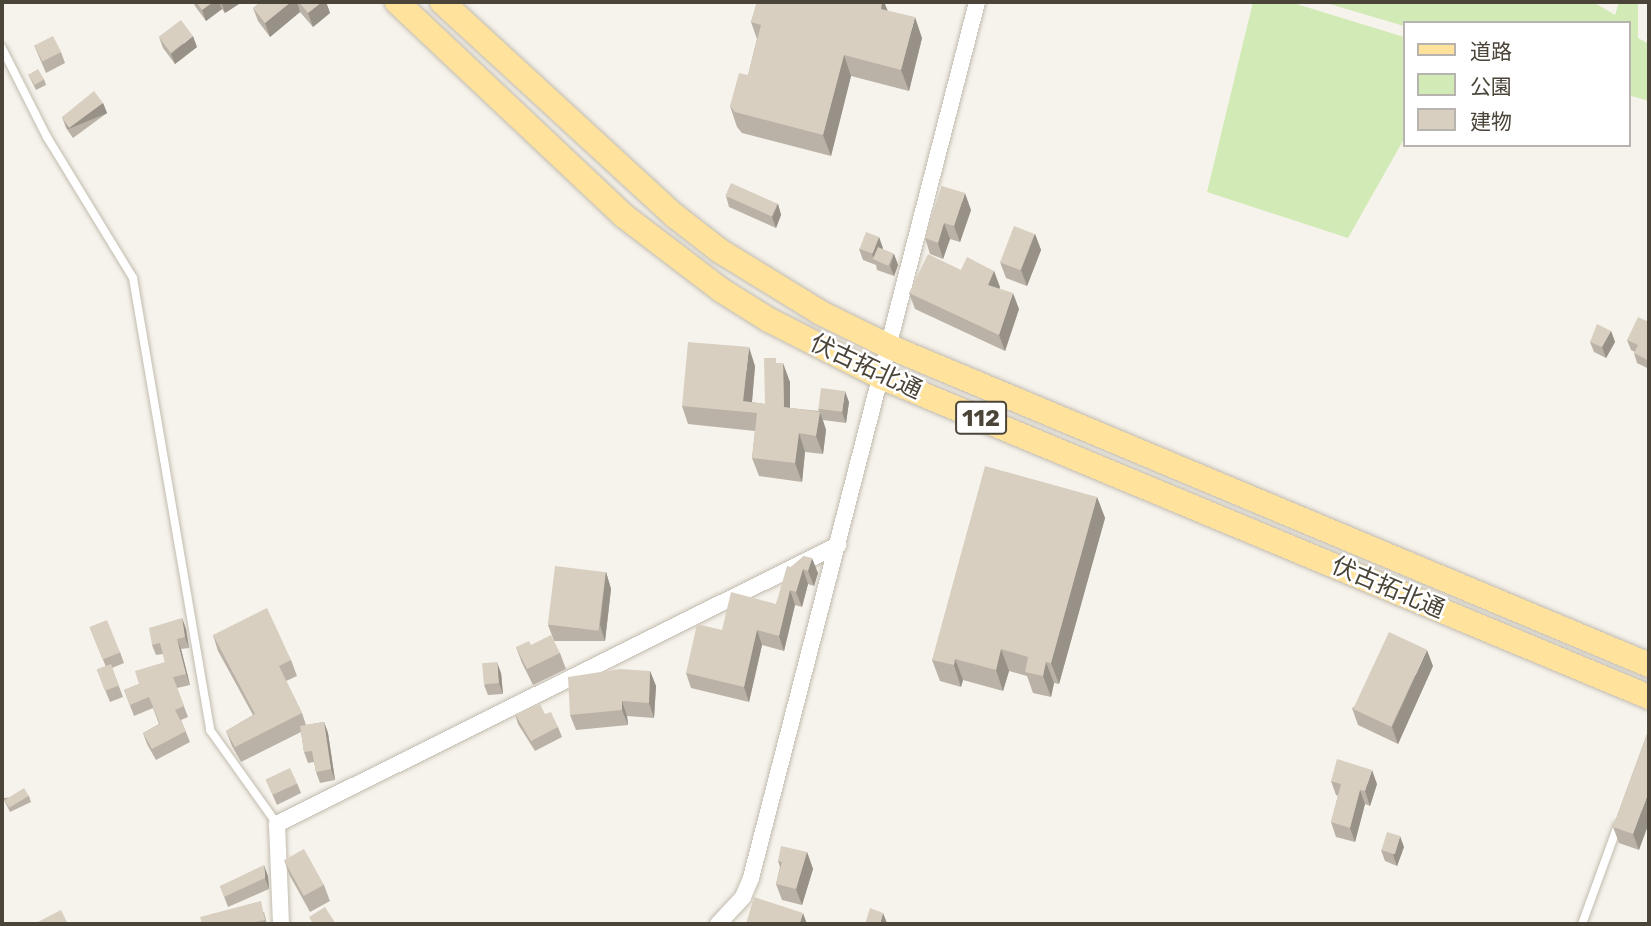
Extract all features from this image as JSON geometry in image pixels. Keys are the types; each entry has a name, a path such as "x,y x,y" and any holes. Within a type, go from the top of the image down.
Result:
{"main road":[{"name":"伏古拓北通","path":"397,2 671,254 769,320 881,377 1649,697"},
{"name":"伏古拓北通","path":"442,2 675,216 767,282 890,347 1649,665"}],"street":[{"path":"718,924 743,898 751,878 977,2"},
{"path":"281,924 277,824 838,545"}],"lane":[{"path":"2,48 47,137 132,278 210,730 277,824"},
{"path":"1582,924 1621,817"}],"green space":[{"path":"1253,2 1290,2 1402,36 1402,143 1348,238 1207,192"},
{"path":"1323,2 1593,2 1615,15 1619,2 1638,2 1638,38 1649,44 1649,101 1630,96 1630,21 1402,21 1402,25"}],"building":[{"path":"196,2 213,2 202,10"},
{"path":"261,2 291,2 265,23 253,8"},
{"path":"299,2 322,2 308,13"},
{"path":"757,2 882,2 881,9 915,17 901,70 844,55 823,135 735,112 730,106 739,73 748,75 761,25 751,22"},
{"path":"181,20 193,36 171,53 159,37"},
{"path":"53,36 61,52 42,62 34,46"},
{"path":"38,69 44,79 35,85 29,75"},
{"path":"94,91 103,103 69,128 62,117"},
{"path":"731,183 778,204 772,217 725,196"},
{"path":"942,186 965,193 954,226 944,223 938,243 925,238"},
{"path":"1014,226 1035,234 1021,270 1000,262"},
{"path":"866,232 879,237 873,254 860,249"},
{"path":"878,247 894,254 888,266 873,259"},
{"path":"928,254 961,270 967,257 994,271 988,285 1013,293 999,335 909,293"},
{"path":"1638,317 1649,322 1649,361 1634,353 1638,345 1627,340"},
{"path":"1597,324 1611,331 1602,347 1590,342"},
{"path":"688,342 749,347 743,401 765,404 764,358 776,358 776,363 783,363 784,407 820,412 816,436 799,433 795,463 752,458 757,413 682,406"},
{"path":"821,388 845,391 842,412 818,409"},
{"path":"985,466 1097,497 1051,663 1046,662 1043,676 1025,672 1028,657 1001,649 996,670 955,659 954,665 932,660"},
{"path":"804,556 812,558 808,571 803,569 796,592 790,590 779,636 757,630 744,687 686,673 697,624 722,630 731,592 776,604 787,566 791,567"},
{"path":"555,566 606,572 598,631 548,625"},
{"path":"267,608 291,660 279,666 302,713 235,747 226,731 255,714 213,635"},
{"path":"182,618 185,637 177,639 186,674 173,677 184,706 175,710 186,731 152,749 143,733 160,724 149,697 130,705 124,690 139,684 135,671 165,662 160,643 152,645 149,628"},
{"path":"107,620 120,652 102,660 89,627"},
{"path":"1389,632 1427,650 1391,727 1353,709"},
{"path":"551,635 560,653 527,669 516,647 529,641 531,645"},
{"path":"497,662 499,683 484,684 482,663"},
{"path":"111,664 119,686 105,691 97,669"},
{"path":"620,669 650,671 649,703 622,701 622,710 570,715 568,677"},
{"path":"540,704 545,714 551,712 558,727 531,741 515,714"},
{"path":"324,722 331,769 316,772 312,751 304,752 300,726"},
{"path":"1647,734 1649,791 1633,834 1613,827"},
{"path":"1337,759 1372,770 1365,791 1360,790 1350,828 1331,822 1341,784 1331,781"},
{"path":"290,768 297,783 273,795 266,779"},
{"path":"24,788 29,796 9,808 4,800"},
{"path":"1387,832 1400,836 1395,854 1381,850"},
{"path":"781,846 807,852 796,889 776,884 782,862 778,861"},
{"path":"304,849 324,885 304,896 284,860"},
{"path":"264,865 265,878 224,897 220,886"},
{"path":"754,897 803,913 800,922 807,924 746,924"},
{"path":"261,901 265,920 247,924 202,924 200,917"},
{"path":"325,907 336,924 313,924 309,917"},
{"path":"870,908 883,913 880,924 865,924"},
{"path":"61,910 68,924 34,924"}]}
